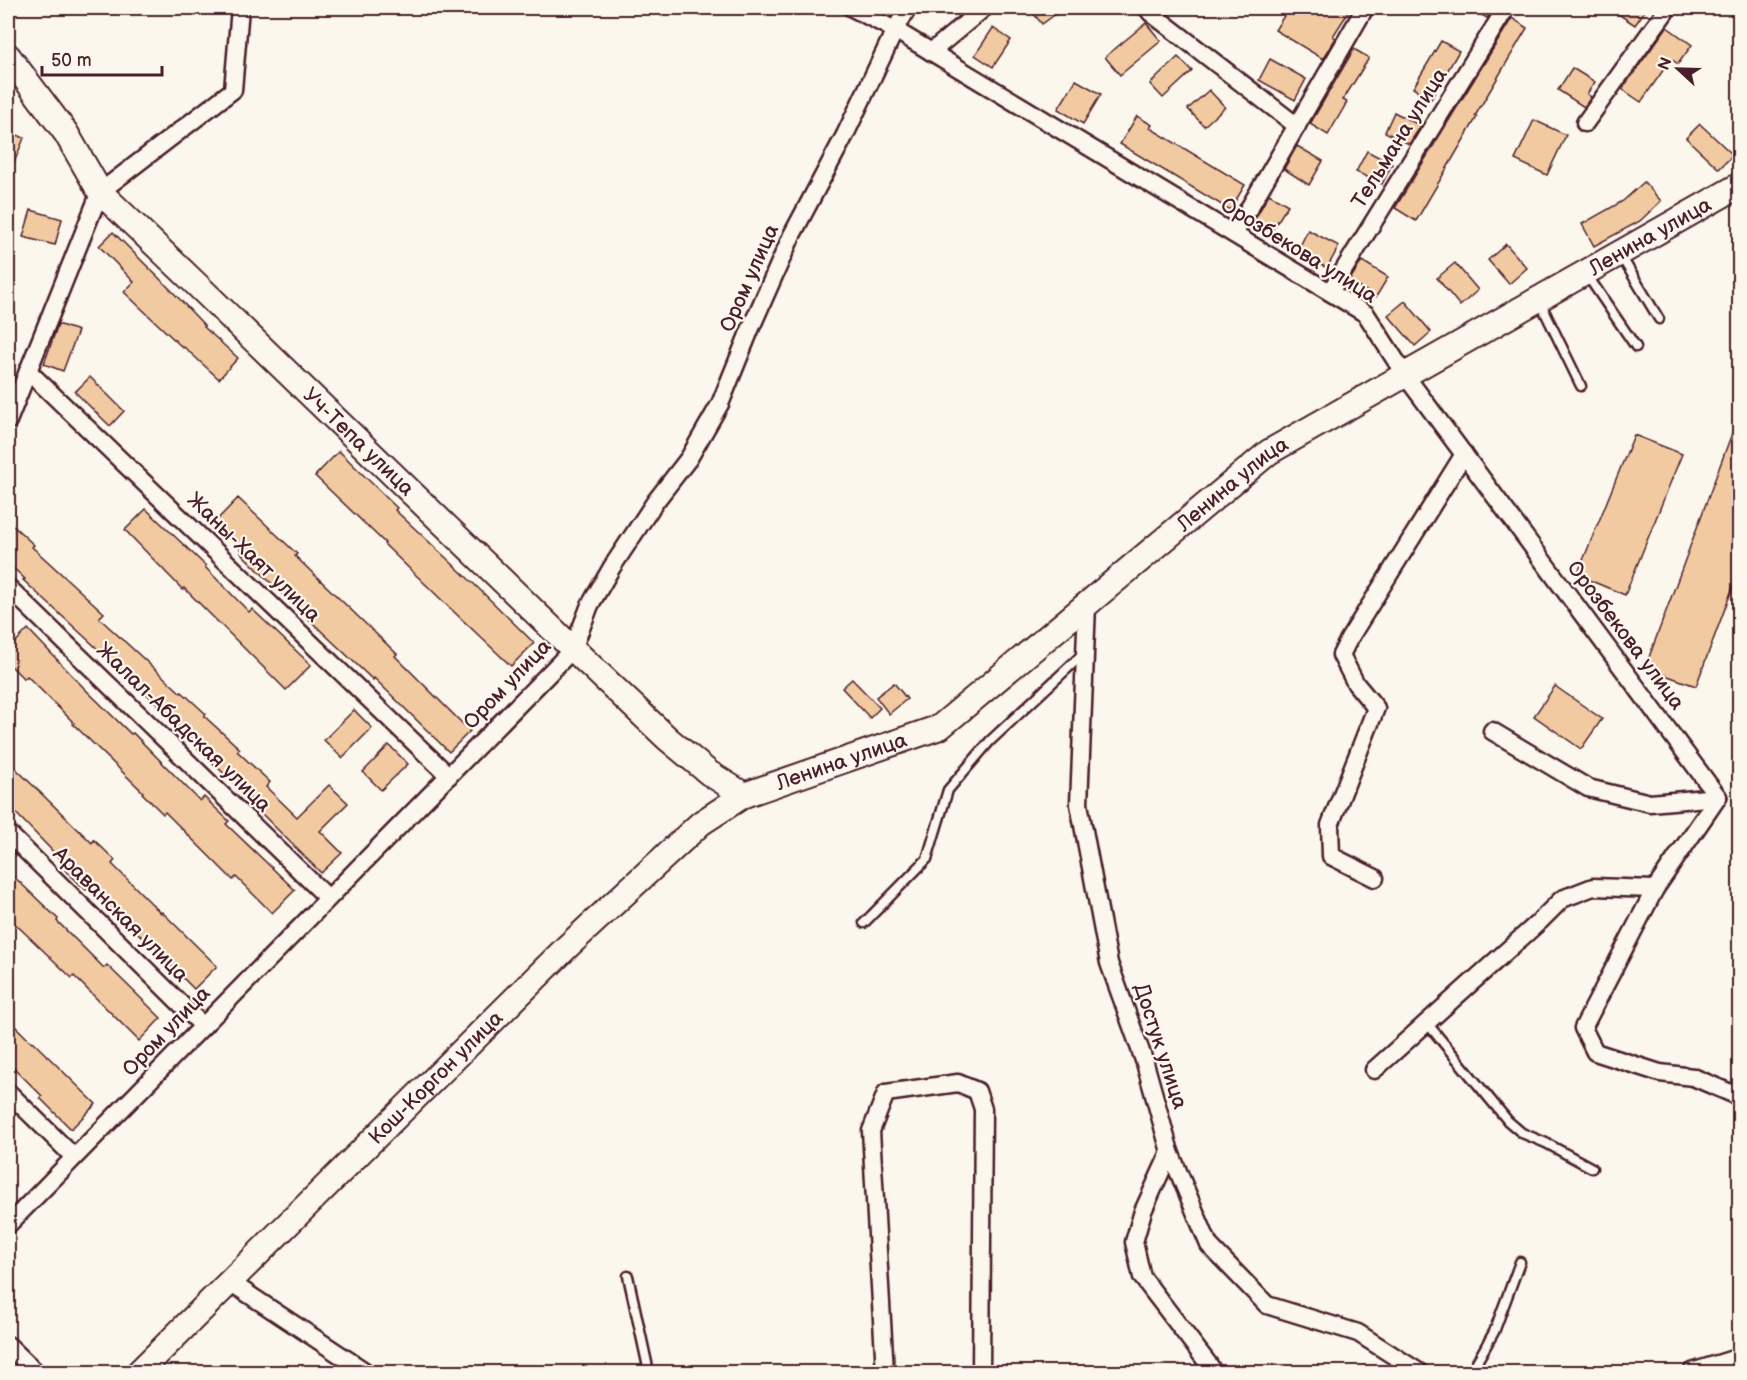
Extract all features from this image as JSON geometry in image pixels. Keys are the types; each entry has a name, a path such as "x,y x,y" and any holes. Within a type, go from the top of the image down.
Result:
{"street":[{"path":"8,421 100,192 233,90 240,8"},
{"name":"Орозбекова улица","path":"852,8 895,30 1366,314 1405,375 1718,797"},
{"name":"Ором улица","path":"8,1225 573,650 590,605 612,567 655,502 689,458 720,404 792,235 908,8"},
{"path":"931,52 984,8"},
{"path":"1234,234 1365,8"},
{"name":"Тельмана улица","path":"1330,292 1506,8"},
{"path":"1585,123 1668,8"},
{"path":"1152,9 1297,126"},
{"name":"Уч-Тепа улица","path":"8,56 66,133 100,192 668,739 709,773 744,795"},
{"name":"Ленина улица","path":"744,795 940,727 1269,452 1740,185"},
{"name":"Жаны-Хаят улица","path":"28,370 449,776"},
{"path":"1375,878 1331,855 1330,825 1376,708 1356,684 1341,655 1464,454"},
{"name":"Жалал-Абадская улица","path":"8,587 328,898"},
{"name":"Достук улица","path":"1087,604 1079,804 1109,963 1145,1063 1170,1152 1209,1245 1267,1305 1358,1333 1419,1372"},
{"path":"1492,731 1588,788 1650,803 1718,797"},
{"name":"Кош-Коргон улица","path":"139,1372 568,946 702,823 744,795"},
{"path":"1718,797 1655,889 1583,1028 1595,1052 1660,1073 1693,1077 1740,1097"},
{"name":"Араванская улица","path":"8,833 202,1026"},
{"path":"1374,1071 1562,899 1593,887 1655,889"},
{"path":"885,1372 871,1131 886,1093 958,1083 977,1091 983,1109 981,1372"},
{"path":"8,1092 74,1157"},
{"path":"1170,1152 1143,1211 1134,1242 1142,1277 1210,1366"},
{"path":"230,1282 366,1372"},
{"path":"8,1345 36,1372"},
{"path":"1692,1372 1740,1357"}],"lane":[{"path":"1620,253 1659,319"},
{"path":"1585,273 1636,347"},
{"path":"1538,299 1581,386"},
{"path":"864,923 927,859 948,790 990,741 1085,651"},
{"path":"1427,1023 1508,1121 1522,1133 1592,1168"},
{"path":"1471,1372 1494,1332 1520,1262"},
{"path":"628,1276 649,1372"}],"building":[{"path":"1029,8 1064,8 1042,24"},
{"path":"1289,8 1351,8 1333,36 1336,38 1323,59 1275,30"},
{"path":"1469,8 1494,8 1487,18"},
{"path":"1609,8 1647,8 1635,25"},
{"path":"1512,18 1527,28 1416,221 1395,208"},
{"path":"1146,23 1161,41 1120,75 1105,57"},
{"path":"1667,27 1692,45 1678,64 1671,59 1641,102 1622,89"},
{"path":"993,28 1011,40 993,67 975,55"},
{"path":"1441,41 1459,51 1431,99 1413,88"},
{"path":"1354,49 1369,58 1343,100 1347,102 1328,135 1310,124"},
{"path":"1178,57 1192,71 1163,98 1150,84"},
{"path":"1270,59 1306,79 1295,100 1259,80"},
{"path":"1572,68 1595,82 1587,94 1591,97 1584,107 1558,90"},
{"path":"1076,80 1101,94 1083,124 1058,109"},
{"path":"1209,90 1225,107 1204,126 1188,109"},
{"path":"1394,112 1421,126 1409,144 1385,132"},
{"path":"1137,116 1152,125 1150,128 1245,185 1230,210 1120,144"},
{"path":"1534,120 1566,135 1547,175 1515,160"},
{"path":"1700,124 1733,155 1719,169 1686,138"},
{"path":"8,131 24,138 8,178"},
{"path":"1297,146 1323,161 1309,185 1284,169"},
{"path":"1367,151 1392,164 1382,184 1356,172"},
{"path":"1644,182 1661,201 1640,221 1594,246 1582,224 1623,201"},
{"path":"1269,194 1288,205 1271,232 1254,221"},
{"path":"31,210 62,219 55,245 23,237"},
{"path":"1308,230 1339,246 1327,268 1297,252"},
{"path":"113,232 204,327 238,358 219,379 124,292 134,282 99,246"},
{"path":"1506,244 1527,268 1509,284 1488,260"},
{"path":"1362,261 1388,277 1376,297 1349,281"},
{"path":"1455,263 1478,290 1460,306 1437,278"},
{"path":"1405,301 1431,332 1415,346 1388,315"},
{"path":"58,324 78,331 63,371 44,364"},
{"path":"90,377 124,411 110,426 75,392"},
{"path":"1738,417 1740,417 1740,568 1696,686 1645,668"},
{"path":"1634,435 1682,454 1625,595 1577,575"},
{"path":"339,451 397,508 395,510 534,643 511,666 315,476"},
{"path":"238,498 397,654 395,656 470,731 449,752 374,678 373,680 281,593 214,523"},
{"path":"146,509 206,566 249,612 252,609 311,665 286,690 125,530"},
{"path":"8,521 34,545 32,547 104,613 99,618 206,714 204,716 240,749 237,751 270,782 266,787 297,817 329,785 348,803 320,831 342,853 321,873 253,805 255,803 196,747 198,745 163,713 165,711 23,580 25,579 8,563"},
{"path":"28,629 85,689 131,734 133,733 200,801 204,797 229,821 226,824 295,890 272,913 236,877 233,880 165,812 163,814 27,676 24,679 8,663 8,650"},
{"path":"852,679 880,708 870,718 842,688"},
{"path":"894,683 907,699 889,714 876,697"},
{"path":"1555,686 1602,719 1581,749 1534,716"},
{"path":"354,710 372,728 342,758 324,740"},
{"path":"389,745 408,764 381,790 363,772"},
{"path":"8,761 92,843 94,840 115,860 112,864 217,966 194,989 126,921 124,923 88,888 86,890 65,870 68,867 8,805"},
{"path":"8,871 104,968 107,965 161,1018 139,1041 74,976 72,978 8,917"},
{"path":"8,1019 96,1104 71,1129 8,1062"}]}
